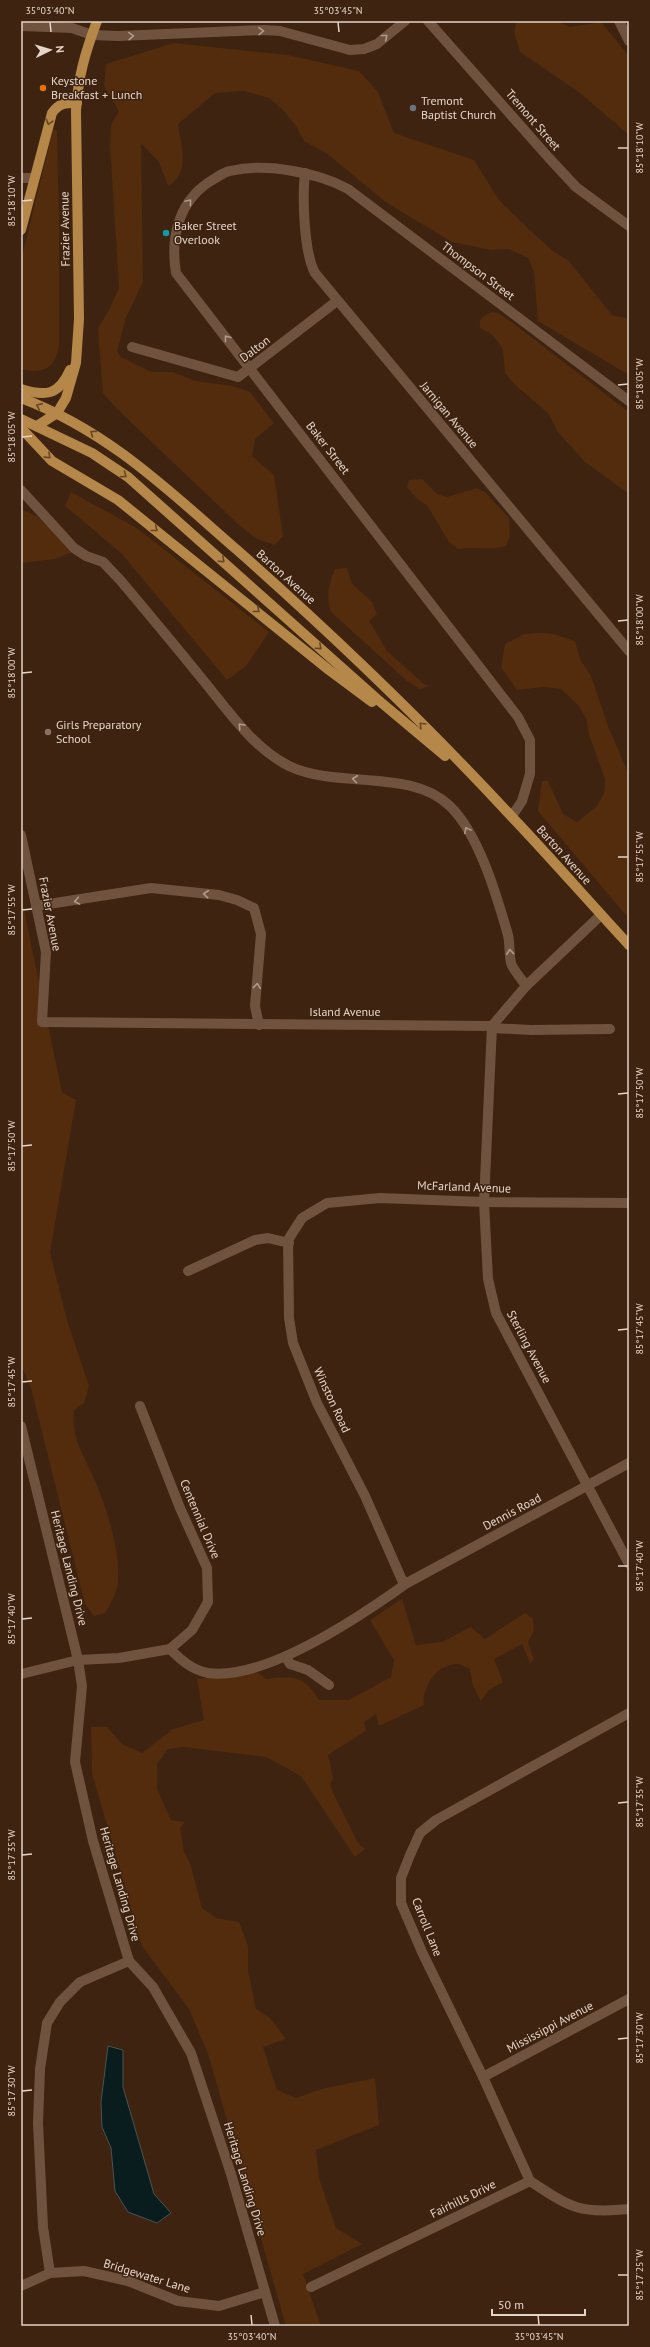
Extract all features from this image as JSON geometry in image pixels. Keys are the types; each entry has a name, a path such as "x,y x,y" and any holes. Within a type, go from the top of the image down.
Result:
{"main road":[{"name":"Frazier Avenue","path":"37,426 57,413 66,398 72,380 77,347 79,319 77,102 80,69 97,21"},
{"path":"21,230 52,113 57,105 77,102"},
{"path":"21,389 40,394 56,390 67,376 77,347"},
{"name":"Barton Avenue","path":"21,398 80,424 135,462 182,501 366,668 512,816 629,945"},
{"name":"Barton Avenue","path":"21,419 92,453 128,477 158,502 422,738 479,783"},
{"path":"21,428 52,461 118,500 186,553 329,670 422,738"}],"street":[{"path":"21,26 72,28 92,35 123,36 280,31 350,50 364,50 377,44 405,21"},
{"name":"Tremont Street","path":"428,21 548,158 576,187 629,226"},
{"path":"619,21 629,41"},
{"name":"Baker Street","path":"305,173 278,168 252,167 228,171 203,185 182,210 174,237 173,255 176,274 251,369 518,717 530,740 530,774 522,801 512,816"},
{"name":"Jarnigan Avenue","path":"305,173 306,221 310,265 337,301 629,651"},
{"name":"Thompson Street","path":"305,173 332,180 348,189 629,401"},
{"path":"21,178 34,178"},
{"name":"Dalton","path":"132,347 238,377 251,369 337,301"},
{"path":"21,490 74,548 103,562 239,724 262,748 289,766 312,774 408,786 436,796 450,806 464,826 492,881 510,942 511,964 526,986"},
{"name":"Frazier Avenue","path":"21,835 46,952 42,1022"},
{"path":"36,906 151,888 219,896 236,900 254,908 261,934 255,1006 259,1025"},
{"path":"492,1027 526,986 601,915"},
{"name":"Island Avenue","path":"42,1022 492,1027 531,1030 610,1029"},
{"name":"Sterling Avenue","path":"492,1027 484,1202 488,1279 496,1313 629,1564"},
{"name":"McFarland Avenue","path":"288,1243 302,1218 327,1203 380,1198 484,1202 629,1203"},
{"path":"188,1271 255,1240 268,1238 288,1243"},
{"name":"Winston Road","path":"288,1243 289,1318 293,1343 317,1403 365,1496 402,1580 407,1583"},
{"name":"Centennial Drive","path":"140,1406 180,1508 207,1568 208,1602 192,1630 170,1649"},
{"name":"Heritage Landing Drive","path":"21,1426 78,1660 82,1686 76,1762 92,1841 129,1961 153,1986 191,2053 231,2174 275,2326"},
{"name":"Dennis Road","path":"170,1649 186,1665 208,1673 241,1671 286,1657 381,1601 407,1583 629,1463"},
{"path":"21,1674 78,1660 119,1658 170,1649"},
{"path":"286,1657 290,1664 308,1670 329,1685"},
{"name":"Carroll Lane","path":"530,2181 483,2077 422,1952 401,1903 401,1878 420,1833 436,1820 629,1713"},
{"path":"50,2273 43,2226 38,2123 40,2069 47,2023 60,2002 80,1982 129,1961"},
{"name":"Mississippi Avenue","path":"483,2077 629,1999"},
{"path":"530,2181 572,2207 596,2212 629,2209"},
{"name":"Fairhills Drive","path":"311,2287 530,2181"},
{"name":"Bridgewater Lane","path":"21,2286 50,2273 84,2272 128,2281 178,2301 219,2306 265,2292"}],"shaded area":[{"path":"517,21 556,21 570,27 601,22 629,56 629,135 579,92 520,52 514,31"},
{"path":"174,43 288,55 359,71 378,92 394,133 474,160 499,200 554,252 568,260 612,315 629,319 629,375 538,321 534,272 528,258 509,249 491,250 452,242 387,203 326,153 304,141 296,126 284,111 269,98 244,91 215,93 178,124 183,158 182,166 180,174 175,181 168,186 159,162 141,143 143,282 126,318 117,351 121,357 151,372 173,372 195,381 233,386 250,392 274,423 255,439 252,456 274,475 283,536 275,545 257,539 240,526 116,408 103,393 98,328 109,310 119,288 110,145 111,125 119,111 104,86 106,64"},
{"path":"55,129 57,131 59,228 59,346 57,354 51,365 36,371 21,369 21,260 53,130"},
{"path":"492,312 498,313 510,321 629,412 629,494 585,462 557,431 549,414 513,383 505,373 503,350 491,334 480,328 482,318 486,314"},
{"path":"422,479 437,494 447,497 477,488 486,493 509,518 510,536 506,546 494,548 458,549 449,542 427,505 417,499 407,487 409,480"},
{"path":"71,492 137,528 269,632 246,666 227,680 121,553 65,506"},
{"path":"21,511 34,515 41,520 73,552 55,559 21,563"},
{"path":"347,568 352,584 372,602 377,614 369,621 387,651 424,684 430,686 420,689 407,681 331,612 328,595 333,574 335,569"},
{"path":"524,634 554,634 575,641 580,659 591,676 608,726 629,775 629,919 538,811 542,781 548,781 563,814 577,822 597,806 604,793 605,779 589,735 587,720 579,706 561,689 542,687 517,690 501,667 505,644"},
{"path":"21,896 62,1092 76,1100 50,1253 67,1320 89,1386 84,1403 74,1410 75,1434 79,1447 95,1480 110,1522 118,1567 118,1584 112,1601 105,1613 94,1616 85,1604 31,1388 21,1365"},
{"path":"402,1599 416,1645 442,1642 471,1627 485,1639 525,1613 533,1619 534,1631 528,1642 534,1660 530,1663 522,1644 494,1659 503,1682 489,1690 481,1701 473,1686 470,1669 459,1664 444,1667 432,1677 428,1684 424,1698 424,1705 379,1726 376,1714 364,1722 366,1731 328,1755 333,1778 330,1785 356,1840 365,1849 355,1857 301,1776 266,1757 184,1747 168,1749 157,1764 157,1789 171,1820 185,1822 180,1828 184,1852 190,1863 202,1908 216,1918 239,1922 248,1946 248,1971 256,2009 270,2018 286,2039 263,2047 277,2090 296,2098 321,2089 375,2078 379,2125 316,2150 319,2178 336,2228 362,2244 303,2274 321,2326 286,2326 208,2054 189,2009 142,1946 92,1773 91,1727 107,1727 122,1744 142,1753 173,1729 204,1720 197,1679 257,1672 266,1679 297,1679 308,1686 319,1700 349,1700 391,1677 394,1660 370,1620"},
{"path":"108,2046 123,2050 123,2087 154,2194 171,2213 157,2223 128,2212 115,2191 111,2148 102,2127 101,2102"}],"place":[{"name":"Keystone Breakfast + Lunch","path":"43,88"},
{"name":"Tremont Baptist Church","path":"413,108"},
{"name":"Baker Street Overlook","path":"166,233"},
{"name":"Girls Preparatory School","path":"48,732"}]}
